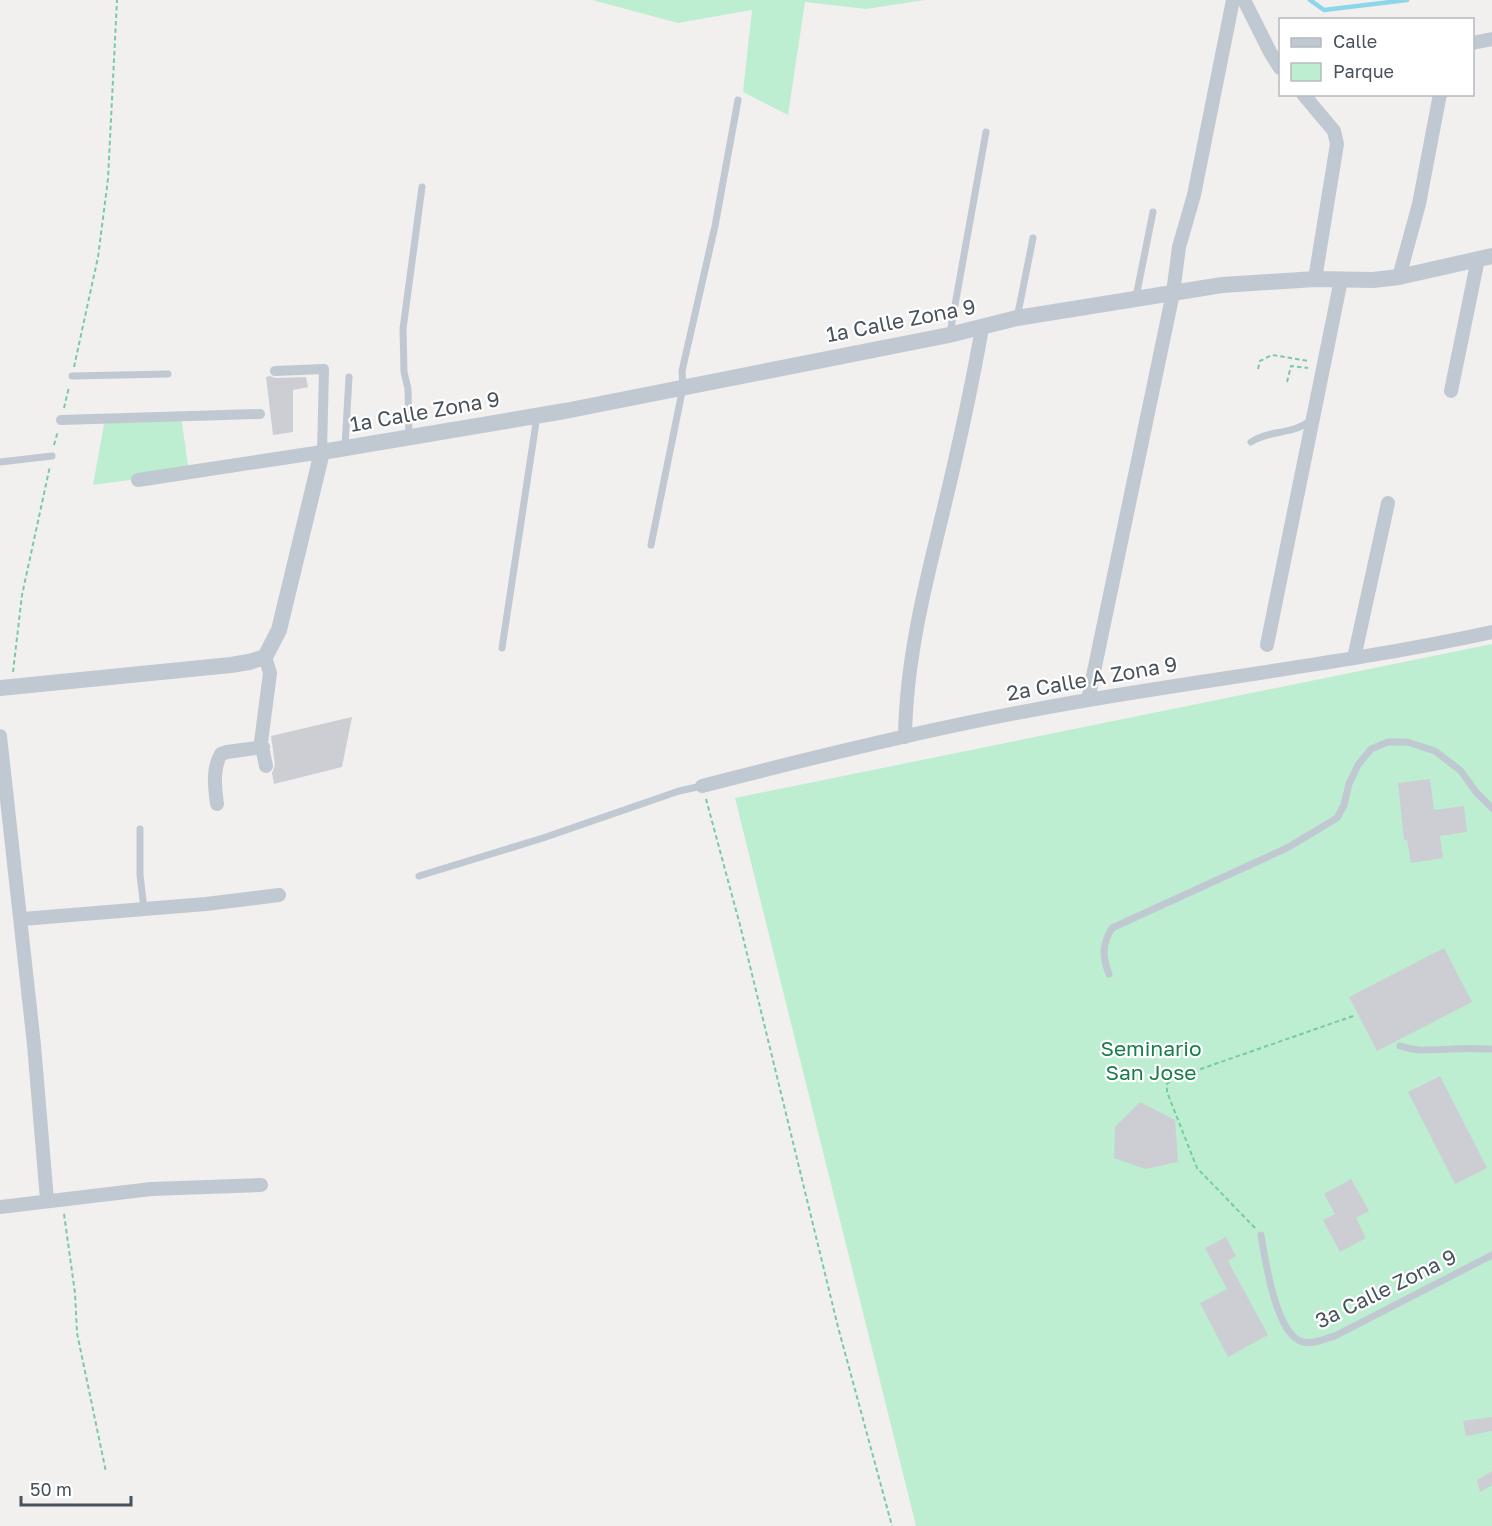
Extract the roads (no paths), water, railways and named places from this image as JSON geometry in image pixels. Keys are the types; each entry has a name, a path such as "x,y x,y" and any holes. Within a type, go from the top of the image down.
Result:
{"street":[{"path":"1088,700 1173,293 1179,247 1194,195 1233,0"},
{"path":"1244,0 1279,65"},
{"path":"1474,44 1492,39"},
{"path":"1305,96 1334,131 1337,144 1315,279"},
{"path":"1399,277 1419,204 1440,96"},
{"path":"1451,391 1485,258"},
{"name":"1a Calle Zona 9","path":"322,452 537,416 950,335 1017,318 1136,298 1231,284 1315,279 1373,280 1399,277 1485,258"},
{"path":"1267,645 1341,280"},
{"path":"905,737 905,703 919,618 974,376 982,328"},
{"path":"266,766 261,736 270,673 265,657 279,630 322,452 324,369 275,370"},
{"path":"60,420 260,414"},
{"path":"138,480 322,452"},
{"path":"1354,658 1388,503"},
{"name":"2a Calle A Zona 9","path":"702,786 805,759 1088,700 1354,658 1492,632"},
{"path":"6,688 249,662 265,657"},
{"path":"0,736 22,920 47,1200"},
{"path":"217,804 215,774 221,754 262,747"},
{"path":"22,920 279,895"},
{"path":"0,1207 47,1200 183,1187 261,1185"}],"lane":[{"path":"651,545 684,387 682,371 715,226 738,100"},
{"path":"950,335 986,132"},
{"path":"409,438 408,389 403,362 403,329 422,187"},
{"path":"1136,298 1153,212"},
{"path":"1017,318 1033,238"},
{"path":"72,376 168,374"},
{"path":"345,449 350,377"},
{"path":"502,648 537,416"},
{"path":"1251,442 1264,436 1291,432 1312,420"},
{"path":"0,462 52,456"},
{"path":"1109,974 1102,957 1106,937 1112,928 1287,848 1337,818 1344,804 1349,784 1371,749 1388,742 1407,742 1435,751 1461,771 1476,792 1492,808"},
{"path":"419,876 679,791 702,786"},
{"path":"140,829 140,875 144,909"},
{"path":"1400,1046 1414,1051 1427,1052 1450,1049 1492,1049"},
{"name":"3a Calle Zona 9","path":"1262,1235 1266,1273 1284,1322 1292,1336 1303,1343 1316,1342 1335,1336 1492,1255"}],"waterway":[{"path":"1310,0 1324,10 1407,0"}],"park label":[{"name":"Seminario San Jose","path":"1151,1061"}]}
